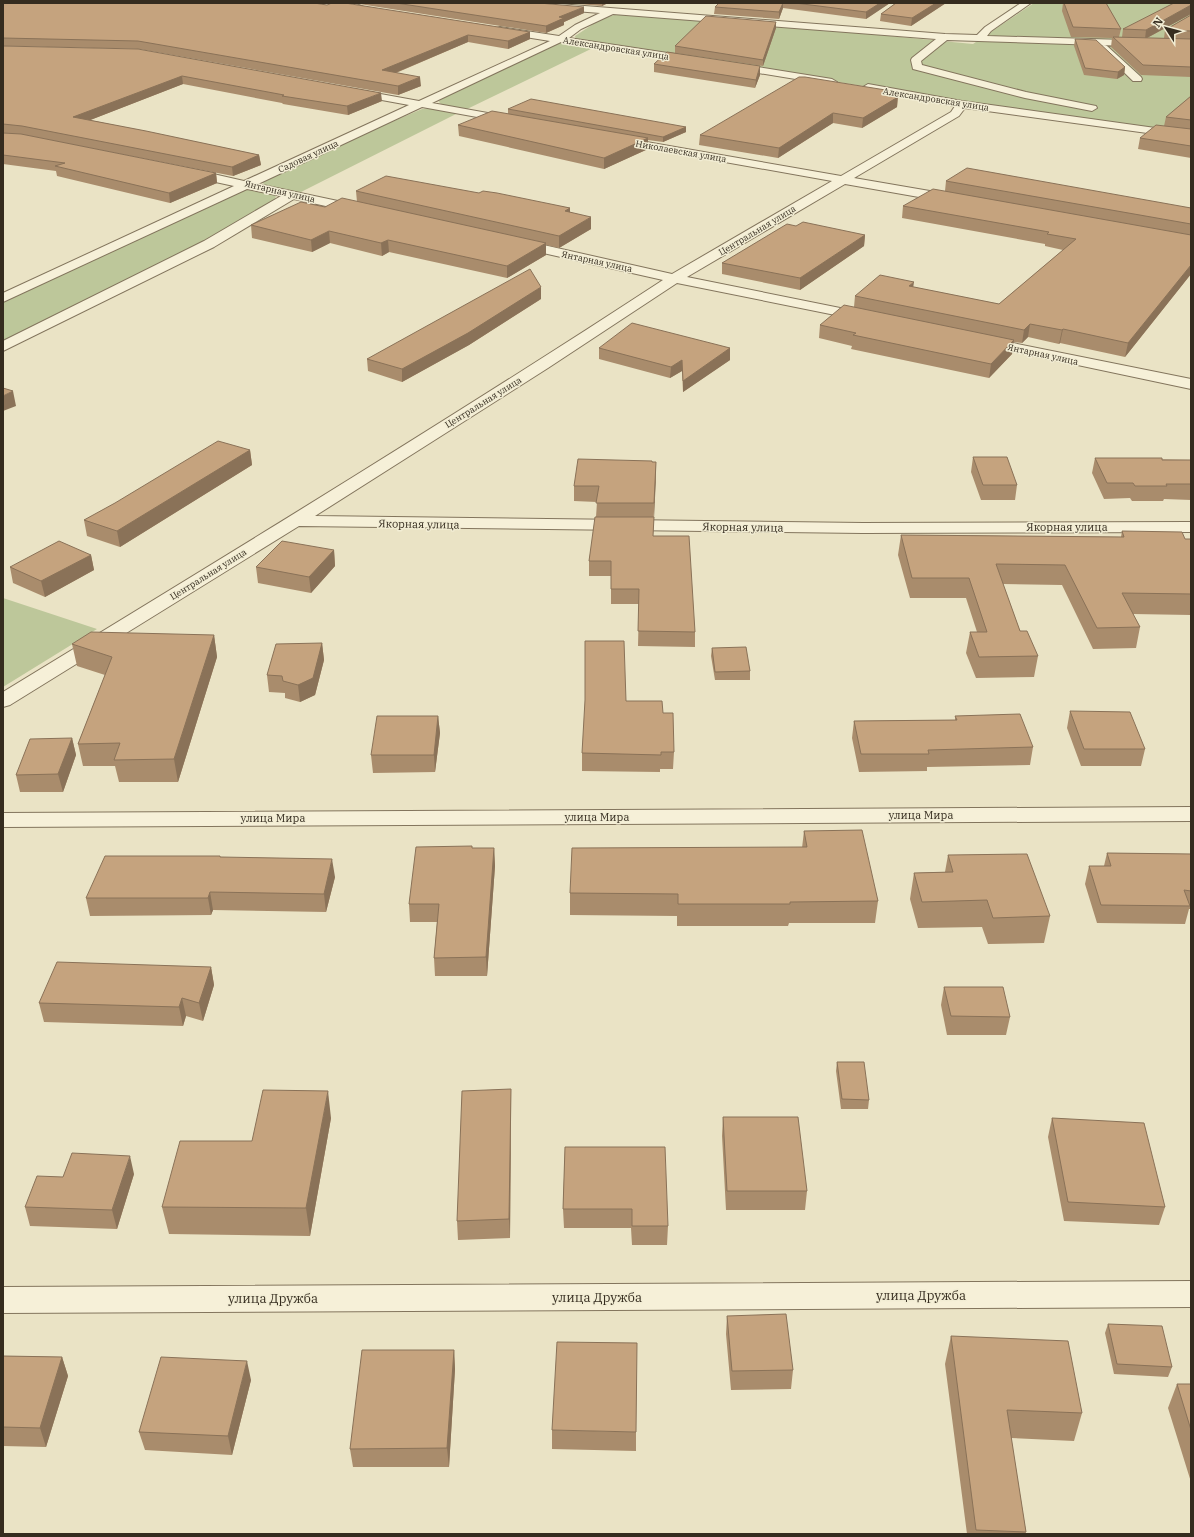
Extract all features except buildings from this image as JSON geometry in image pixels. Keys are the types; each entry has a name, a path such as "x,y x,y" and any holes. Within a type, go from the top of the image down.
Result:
{"street":[{"path":"326,3 372,10"},
{"path":"512,3 861,29 945,37 1191,45"},
{"path":"635,3 632,4 632,7 867,23 861,29"},
{"path":"980,38 988,29 1027,3"},
{"name":"Садовая улица","path":"3,298 562,39 578,27 612,11"},
{"name":"Александровская улица","path":"488,28 707,62"},
{"path":"1148,43 1166,33"},
{"path":"945,37 916,60 916,67 1025,95 1100,110"},
{"path":"1098,42 1137,79"},
{"path":"723,65 841,83"},
{"path":"927,70 927,76 937,83"},
{"name":"Александровская улица","path":"857,86 962,104 1191,135"},
{"path":"948,90 956,101 962,104"},
{"path":"344,91 521,122"},
{"name":"Центральная улица","path":"3,700 295,521 543,365 675,278 955,114 962,104"},
{"path":"1137,118 1144,119 1179,134 1191,135"},
{"name":"Николаевская улица","path":"607,138 964,201"},
{"name":"Янтарная улица","path":"171,169 249,184 378,213"},
{"path":"3,348 209,244 293,194"},
{"name":"Янтарная улица","path":"502,240 878,320"},
{"name":"Янтарная улица","path":"972,339 1191,384"},
{"name":"Якорная улица","path":"295,521 358,523 856,528 1191,527"},
{"name":"улица Мира","path":"3,820 1191,814"},
{"name":"улица Дружба","path":"3,1300 1191,1294"}],"green space":[{"path":"1034,3 1191,3 1191,132 1179,134 956,101 576,40 575,36 601,19 618,14 620,10 973,44"},
{"path":"562,42 597,46 465,110 443,106 439,102 440,99 516,62"},
{"path":"433,108 458,113 299,193 264,185 262,180 358,136 422,109"},
{"path":"244,190 259,190 276,195 275,200 203,243 3,343 3,302"},
{"path":"3,598 97,629 3,687"}]}
